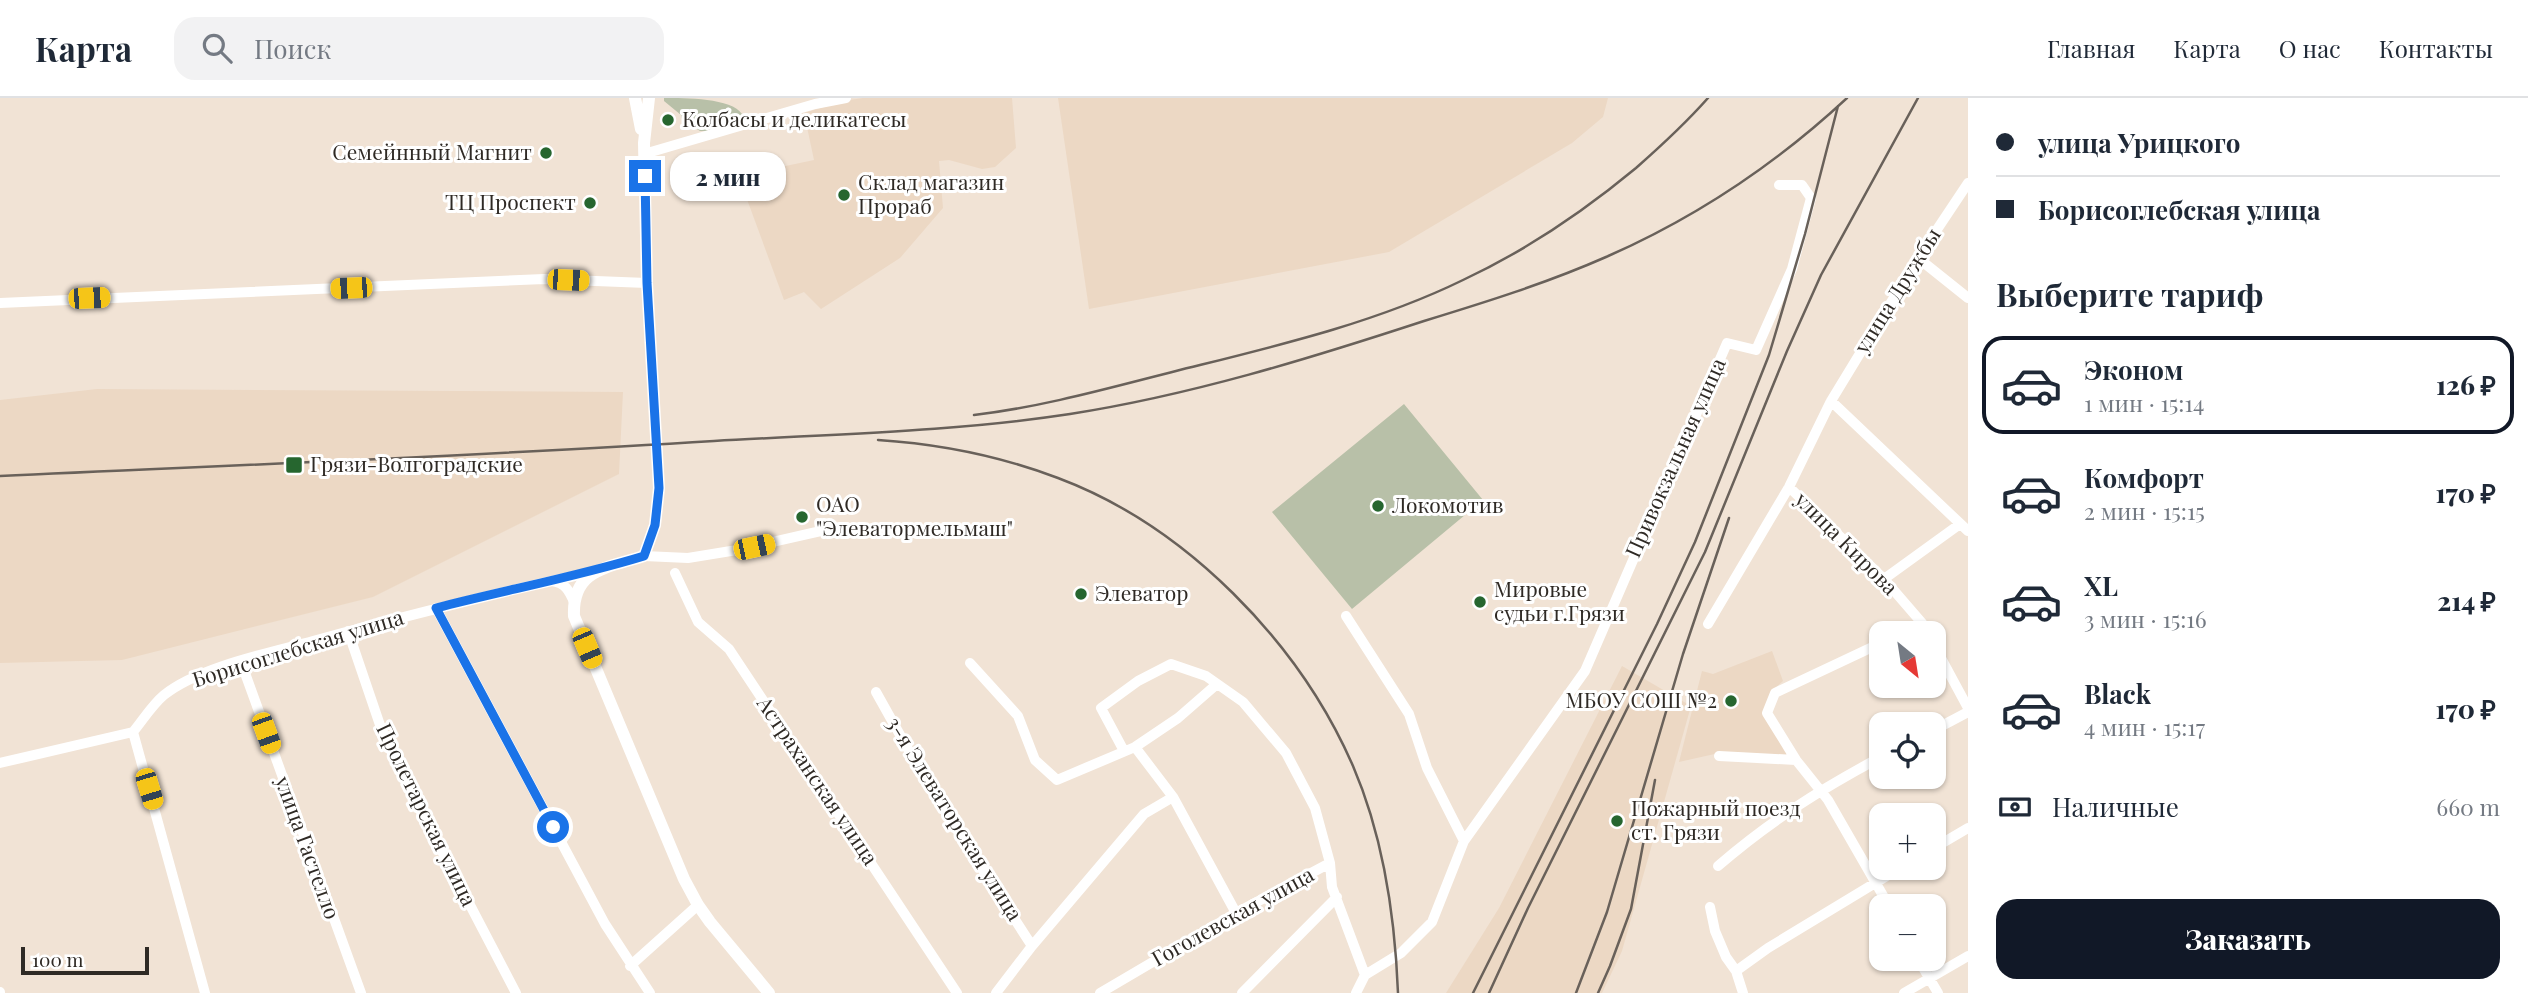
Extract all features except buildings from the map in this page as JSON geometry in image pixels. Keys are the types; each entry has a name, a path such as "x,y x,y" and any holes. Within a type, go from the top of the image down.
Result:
{"street":[{"path":"635,98 644,148"},
{"path":"644,556 655,525 659,488 647,283 644,148 649,98"},
{"path":"644,148 846,98"},
{"name":"улица Дружбы","path":"1708,624 1789,487 1831,401 1918,258 1968,183"},
{"name":"Привокзальная улица","path":"1365,975 1401,953 1432,922 1464,841 1585,671 1727,342 1756,350 1792,270 1811,198 1802,185 1779,186"},
{"path":"1918,258 1968,298"},
{"path":"0,303 544,279 647,283"},
{"path":"1831,401 1964,527 1884,579"},
{"name":"улица Кирова","path":"1789,487 1884,579 1920,621"},
{"name":"Борисоглебская улица","path":"133,732 162,696 204,673 241,662 348,631 595,571 644,556 688,558 834,528"},
{"path":"595,571 580,583 574,602 574,616 584,642 684,879 698,905 769,993"},
{"name":"Астраханская улица","path":"675,573 698,622 729,649 957,993"},
{"path":"551,581 561,583 569,589 574,602"},
{"path":"436,608 605,925 650,993"},
{"path":"1346,616 1409,714 1427,768 1464,841"},
{"name":"Пролетарская улица","path":"348,631 380,728 516,993"},
{"path":"1869,649 1775,693 1768,713 1796,760 1820,789 1882,894"},
{"name":"улица Гастелло","path":"241,662 361,993"},
{"path":"970,663 1018,716 1035,760 1057,780 1135,747 1178,718 1217,684"},
{"path":"1124,751 1101,708 1138,681 1171,664 1206,676 1243,702 1286,753 1315,808 1330,863 1332,887 1365,975 1356,993"},
{"path":"1946,668 1968,710 1946,723"},
{"name":"3-я Элеваторская улица","path":"876,692 928,785 1032,946"},
{"path":"0,763 133,732 205,993"},
{"path":"1135,747 1173,797 1236,913"},
{"path":"1719,756 1796,760"},
{"path":"1718,866 1747,840 1820,789 1869,763"},
{"path":"996,993 1032,946 1144,814 1173,797"},
{"path":"1946,841 1968,828"},
{"name":"Гоголевская улица","path":"1100,993 1236,913 1330,863"},
{"path":"1736,971 1768,948 1880,880"},
{"path":"1242,993 1337,897"},
{"path":"630,966 698,905"},
{"path":"1710,907 1715,931 1744,993"},
{"path":"1904,993 1968,956"},
{"path":"1925,971 1938,993"}],"shaded area":[{"name":"Склад магазин Прораб","path":"863,98 1012,98 1016,148 995,167 982,169 949,160 939,161 943,208 900,258 821,309 804,292 784,300 741,183 776,168 814,160 804,113"},
{"path":"1058,98 1608,98 1603,117 1572,143 1389,252 1089,309"},
{"path":"97,389 623,392 619,474 373,597 122,660 0,663 0,400"},
{"name":"МБОУ СОШ №2","path":"1772,651 1783,681 1774,689 1764,713 1790,756 1719,753 1679,762 1702,671 1713,674"},
{"path":"1622,666 1691,706 1622,951 1602,993 1446,993 1499,908"}],"green space":[{"path":"664,98 718,102 737,109 742,114 739,119 700,131 682,119"},
{"name":"Локомотив","path":"1404,404 1483,500 1352,609 1272,512"}],"railway":[{"path":"974,415 1075,396 1285,343 1358,322 1429,296 1509,256 1574,215 1636,168 1708,98"},
{"path":"0,476 892,432 1026,420 1160,397 1293,362 1539,284 1584,266 1639,242 1733,188 1792,145 1847,98"},
{"path":"1489,993 1528,908 1705,552 1821,275 1918,98"},
{"path":"1473,993 1657,624 1695,542 1769,355 1805,234 1838,106"},
{"path":"878,440 970,452 1058,478 1105,499 1150,526 1193,558 1233,593 1270,633 1302,675 1330,720 1353,766 1373,821 1386,878 1398,993"},
{"path":"1576,993 1607,912 1683,654 1729,518"},
{"path":"1598,993 1631,909 1655,780"}],"place":[{"name":"Колбасы и деликатесы","path":"668,120"},
{"name":"Семейнный Магнит","path":"546,153"},
{"name":"Склад магазин Прораб","path":"844,195"},
{"name":"ТЦ Проспект","path":"590,203"},
{"name":"Грязи-Волгоградские","path":"294,465"},
{"name":"Локомотив","path":"1378,506"},
{"name":"ОАО \"Элеватормельмаш\"","path":"802,517"},
{"name":"Элеватор","path":"1081,594"},
{"name":"Мировые судьи г.Грязи","path":"1480,602"},
{"name":"МБОУ СОШ №2","path":"1731,701"},
{"name":"Пожарный поезд ст. Грязи","path":"1617,821"}],"route":[{"path":"553,827 436,608 595,571 644,556 655,525 659,488 647,283 645,176"}]}
